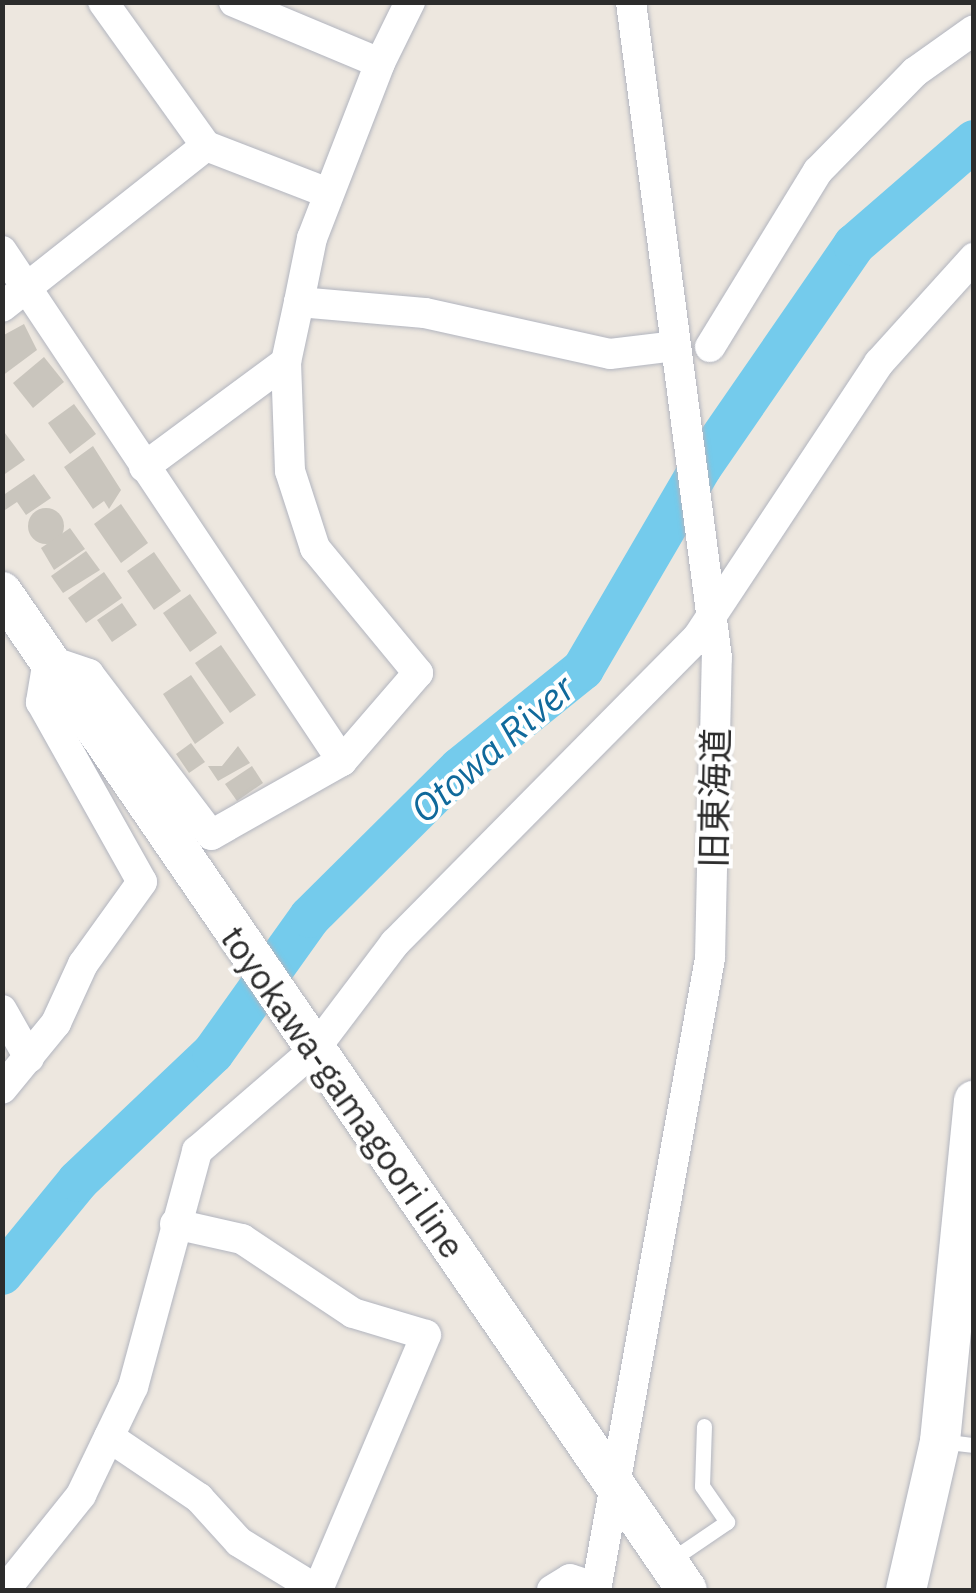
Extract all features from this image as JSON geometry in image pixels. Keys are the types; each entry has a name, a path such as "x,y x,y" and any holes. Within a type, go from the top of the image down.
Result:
{"main road":[{"name":"toyokawa-gamagoori line","path":"2,592 677,1576"},
{"path":"906,1590 957,1443 974,1101"}],"street":[{"path":"103,2 206,146 328,193"},
{"path":"234,2 380,63"},
{"path":"2,1089 30,1058 142,882 41,702 48,660 89,674 211,835 342,760 418,672 316,548 290,472 286,362 328,193 380,63 410,2"},
{"name":"旧東海道","path":"596,1590 710,958 715,598 681,422 675,346 631,2"},
{"path":"710,347 818,172 915,72 974,30"},
{"path":"12,299 206,146"},
{"path":"2,251 12,299 144,467 342,760"},
{"path":"5,1590 81,1495 133,1388 196,1151 309,1044 395,944 467,879 715,598 878,363 974,258"},
{"path":"299,302 424,312 610,354 675,346"},
{"path":"144,467 286,362"},
{"path":"2,1010 30,1058"},
{"path":"109,1437 199,1498 239,1542 318,1590 426,1335 353,1313 242,1239 176,1224"},
{"path":"552,1590 570,1579 596,1590"}],"lane":[{"path":"677,1576 728,1522 702,1486 704,1426"}],"building":[{"path":"24,324 37,350 2,376 2,336"},
{"path":"44,357 64,382 33,408 13,383"},
{"path":"74,404 96,434 70,454 48,423"},
{"path":"2,429 25,460 2,476"},
{"path":"93,446 121,490 109,509 104,501 93,509 64,467"},
{"path":"34,474 51,498 26,515 17,502 2,512 2,496"},
{"path":"121,504 148,543 121,563 94,524"},
{"path":"46,508 58,514 64,526 58,538 46,544 34,538 28,526 34,514"},
{"path":"70,528 85,549 54,570 41,548"},
{"path":"86,551 100,570 63,593 51,576"},
{"path":"154,552 181,591 154,610 127,571"},
{"path":"104,572 122,598 86,623 68,598"},
{"path":"190,594 217,633 190,652 163,613"},
{"path":"122,603 137,625 112,642 97,620"},
{"path":"221,645 256,695 230,713 195,663"},
{"path":"191,675 224,723 195,744 163,694"},
{"path":"191,743 205,762 189,773 176,754"},
{"path":"238,746 250,763 218,781 208,766 222,766"},
{"path":"252,766 263,783 237,801 225,784"}],"waterway":[{"name":"Otowa River","path":"2,1274 78,1181 213,1053 310,917 460,768 583,669 701,467 854,245 974,141"}]}
